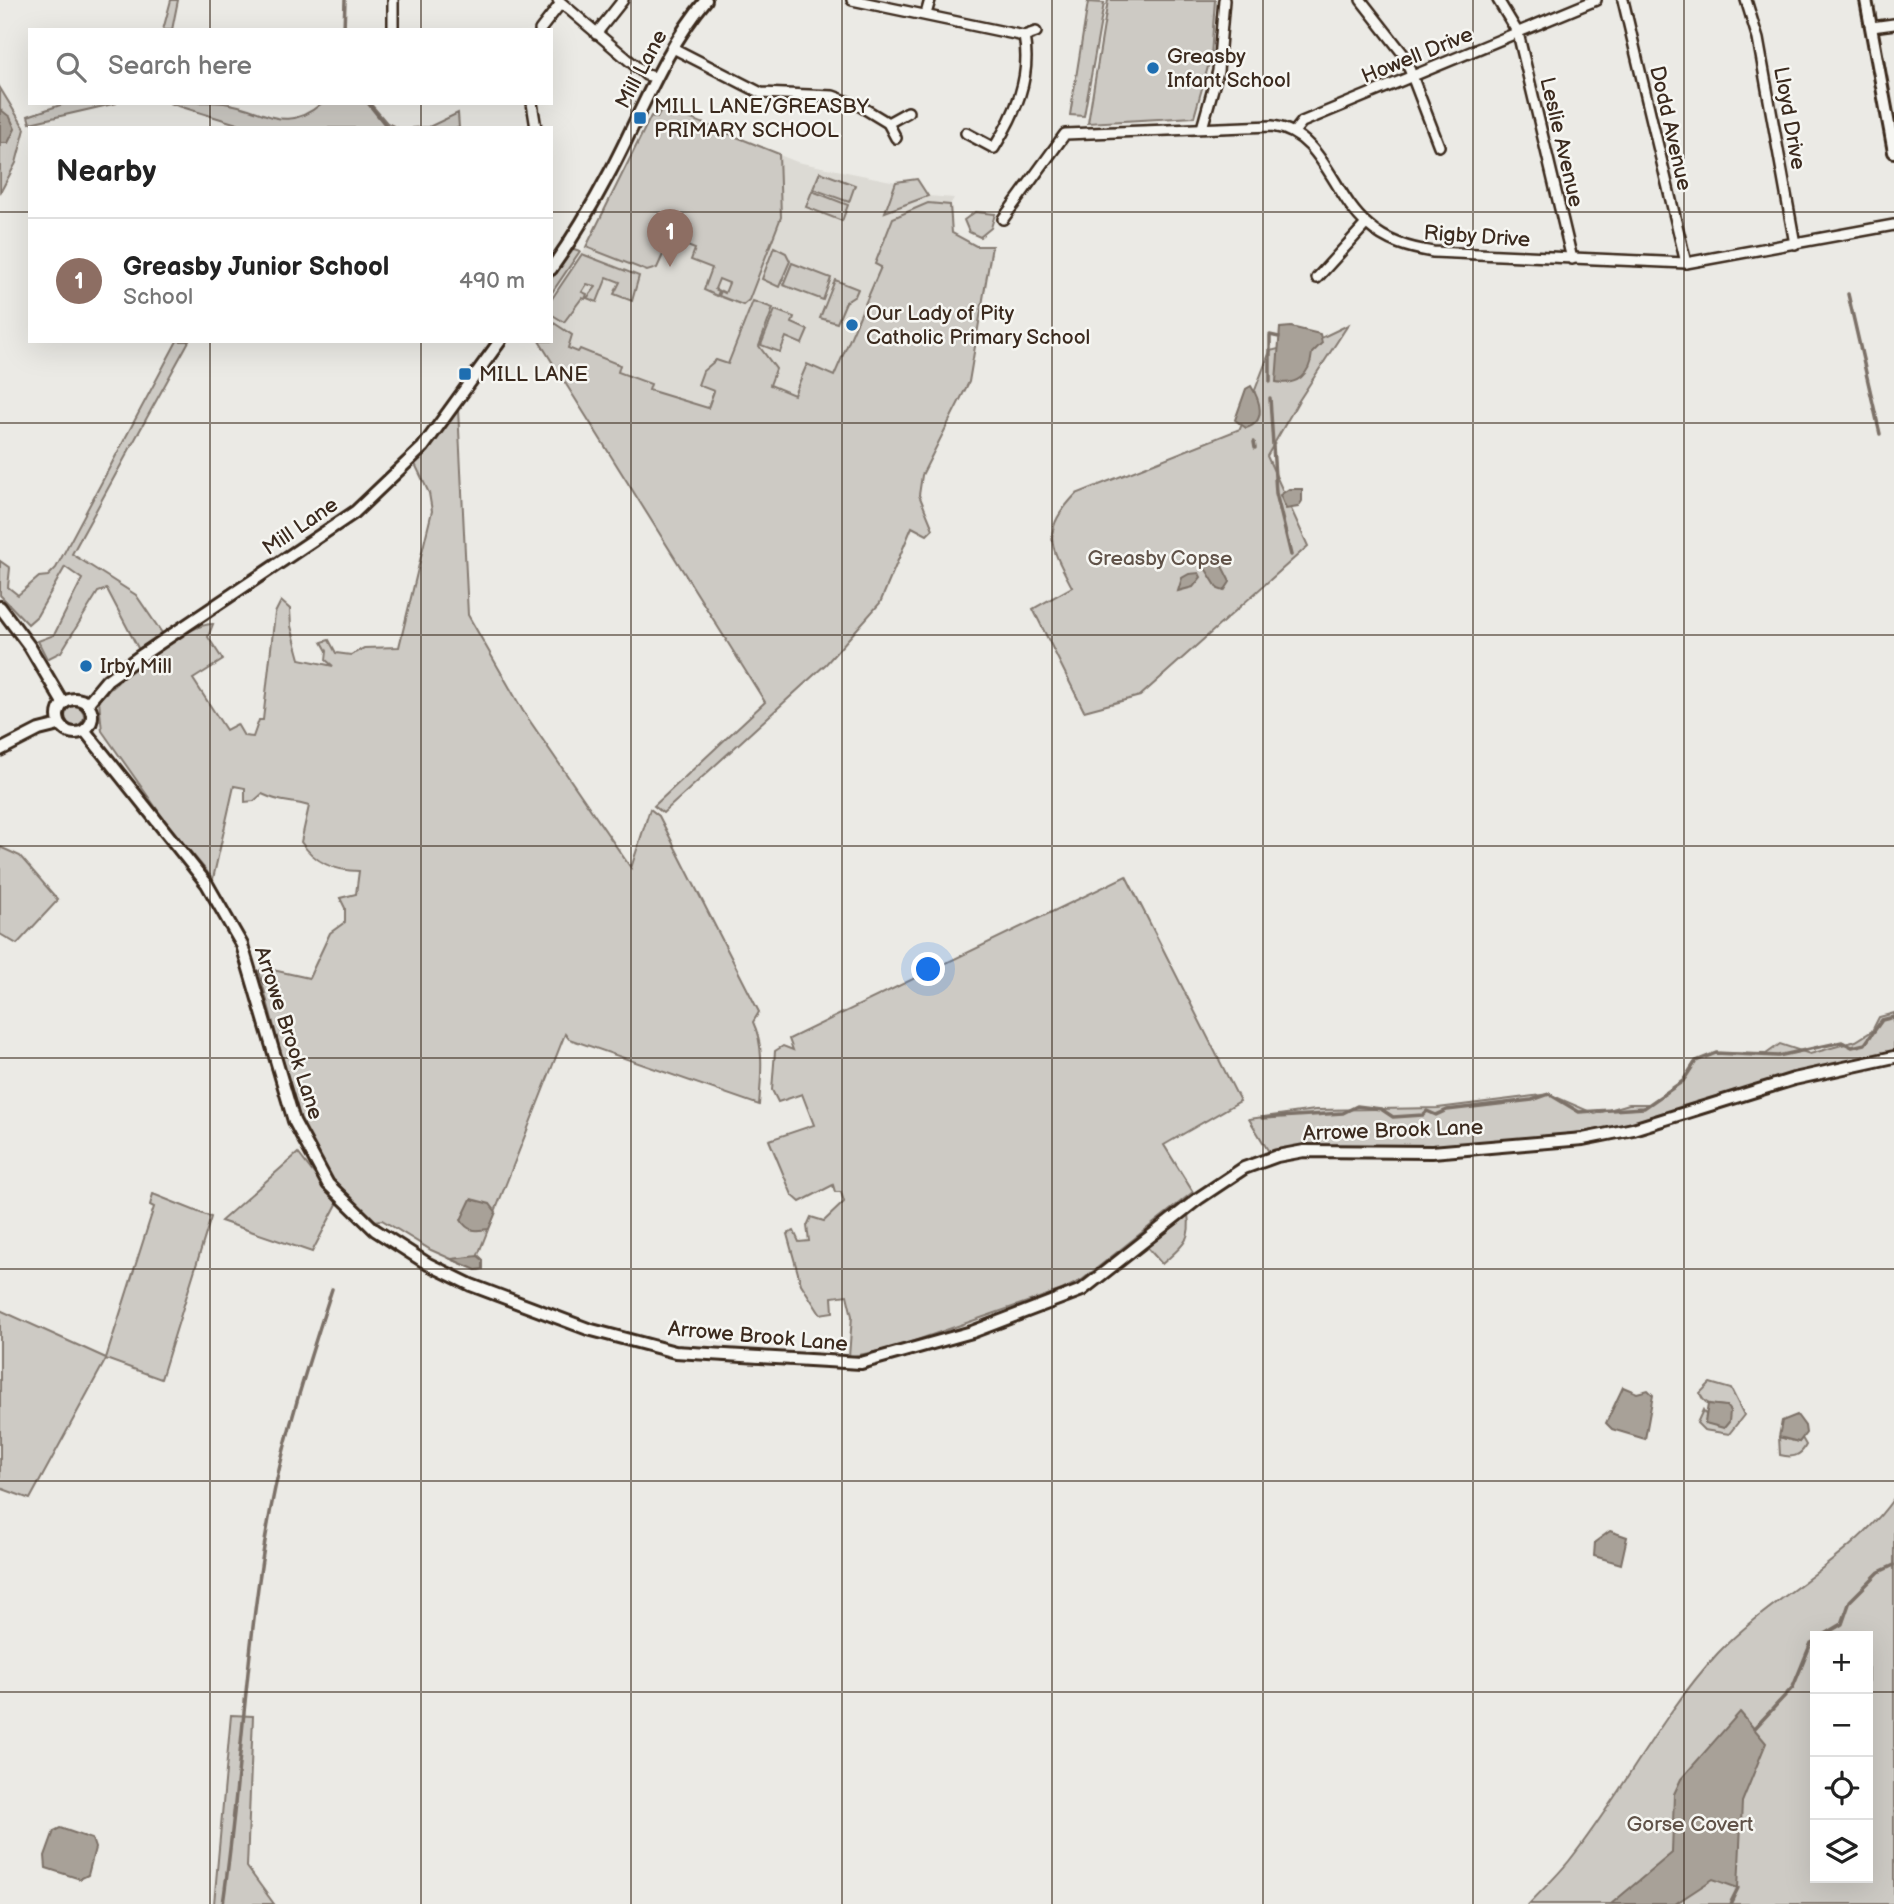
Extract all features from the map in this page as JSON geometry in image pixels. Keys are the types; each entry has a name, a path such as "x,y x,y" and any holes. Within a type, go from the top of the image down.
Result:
{"street":[{"path":"393,0 394,28"},
{"path":"596,34 623,0"},
{"name":"Mill Lane","path":"553,265 574,236 610,172 655,77 706,0"},
{"path":"852,0 1024,36 1036,32"},
{"path":"926,14 930,0"},
{"path":"1202,128 1218,71 1224,0"},
{"path":"1361,0 1404,55 1414,75 1439,146"},
{"name":"Leslie Avenue","path":"1497,0 1518,33 1572,259"},
{"name":"Howell Drive","path":"1294,132 1302,122 1596,0"},
{"name":"Dodd Avenue","path":"1623,0 1686,264"},
{"name":"Lloyd Drive","path":"1746,0 1758,39 1795,244"},
{"path":"1867,0 1894,152"},
{"path":"541,28 559,2 646,75 655,77"},
{"path":"1872,27 1894,24"},
{"path":"967,133 994,148 1013,117 1026,71 1024,36"},
{"path":"673,48 761,93 833,96 860,106 888,123 897,138"},
{"path":"532,105 536,126"},
{"path":"888,123 908,111"},
{"path":"1003,219 1065,134 1272,126 1294,132"},
{"name":"Rigby Drive","path":"1294,132 1312,148 1366,225 1392,242 1423,251 1686,264 1894,225"},
{"path":"1317,278 1366,225"},
{"name":"Mill Lane","path":"87,704 107,680 139,657 355,512 423,447 499,343"},
{"path":"0,607 30,647 63,703"},
{"path":"76,699 87,704 92,718 85,731 73,734 60,725 57,715 63,703 76,699"},
{"path":"0,750 39,730 60,725"},
{"name":"Arrowe Brook Lane","path":"85,731 207,884 242,945 294,1121 328,1184 375,1230 428,1264 471,1285 588,1329 675,1352 861,1363 972,1332 1082,1290 1199,1198 1260,1161 1304,1151 1432,1152 1583,1139 1633,1129 1794,1079 1894,1057"}],"shaded area":[{"path":"659,106 797,162 896,182 917,179 928,196 954,198 950,205 952,233 976,246 892,499 559,374 540,343 553,343 553,297 582,254 651,116 657,118 660,113 657,110"},
{"path":"0,109 10,117 15,129 8,143 0,143"},
{"path":"1291,327 1320,334 1322,343 1312,353 1311,361 1301,377 1290,382 1276,382 1280,328"},
{"path":"1251,386 1260,410 1257,421 1246,428 1235,420 1246,389"},
{"path":"1289,489 1302,489 1302,501 1298,507 1286,509 1280,495"},
{"path":"1209,560 1219,560 1230,582 1224,591 1218,589 1205,568"},
{"path":"1199,573 1201,577 1193,587 1178,591 1182,578"},
{"path":"471,1199 490,1204 496,1212 489,1229 473,1230 466,1227 461,1220"},
{"path":"478,1256 483,1260 483,1269 476,1270 451,1259"},
{"path":"1623,1387 1637,1393 1648,1390 1653,1395 1645,1439 1612,1429 1606,1423"},
{"path":"1708,1404 1726,1406 1730,1411 1729,1422 1724,1428 1705,1423"},
{"path":"1797,1415 1805,1426 1806,1433 1799,1442 1779,1437 1782,1421"},
{"path":"1610,1531 1627,1537 1621,1564 1594,1556 1595,1542"},
{"path":"1740,1712 1766,1743 1742,1802 1738,1888 1713,1879 1675,1904 1611,1904 1672,1853 1674,1794 1681,1779"},
{"path":"60,1828 92,1839 95,1848 88,1875 80,1879 46,1868 45,1856 54,1831"}],"green space":[{"path":"171,0 178,0 172,28 164,28"},
{"name":"Greasby Infant School","path":"1108,0 1215,0 1211,56 1194,117 1088,123"},
{"path":"1088,2 1104,3 1084,116 1070,115"},
{"path":"0,88 25,129 16,163 0,193"},
{"path":"60,105 108,105 30,123 28,116"},
{"path":"175,105 233,105 285,119 296,118 319,105 372,105 387,123 394,126 244,126"},
{"path":"659,106 779,154 781,217 749,300 743,305 719,296 721,291 725,293 729,283 719,279 715,289 719,291 717,296 704,290 712,268 691,260 695,249 670,239 657,268 647,271 586,247 651,116 657,118 660,113 657,110"},
{"path":"458,113 459,126 431,126"},
{"path":"820,172 855,185 849,202 813,189"},
{"path":"917,179 928,196 885,212 896,182"},
{"path":"812,191 848,205 842,221 806,207"},
{"path":"928,203 950,205 952,233 976,246 992,246 969,382 922,475 919,495 933,529 927,535 912,527 880,603 826,664 663,813 654,806 765,702 540,343 553,343 553,322 572,335 568,348 578,352 580,349 620,365 618,372 651,384 649,390 708,408 714,391 698,385 703,371 716,360 728,364 753,301 773,308 759,346 776,369 770,385 794,395 807,364 834,376 881,267 875,264 893,218"},
{"path":"975,212 995,214 991,228 980,237 969,232 964,220"},
{"path":"774,247 786,253 790,261 779,287 762,279"},
{"path":"574,249 580,251 553,291 553,276"},
{"path":"582,254 639,276 632,301 614,294 620,282 607,277 597,302 587,298 596,287 587,284 582,292 587,294 585,299 582,298 564,322 553,315 553,297"},
{"path":"792,263 831,278 823,300 783,285"},
{"path":"835,280 858,289 855,296 846,302 837,323 820,318"},
{"path":"775,310 794,317 792,323 808,330 802,344 786,337 780,352 761,345"},
{"name":"Greasby Copse","path":"1348,325 1267,456 1308,546 1140,696 1084,711 1033,609 1072,587 1054,548 1053,528 1057,518 1076,494 1240,429 1270,351 1319,339"},
{"path":"176,343 188,343 72,554 136,595 162,633 139,650 107,589 98,592 61,652 47,659 38,641 54,635 82,579 65,567 37,616 28,624 0,595 0,561 10,568 8,587 18,595 39,577 48,576 56,568"},
{"path":"458,409 468,615 523,711 631,868 650,809 659,816 759,1012 753,1022 761,1063 759,1105 569,1039 565,1034 478,1255 483,1260 483,1269 476,1270 431,1250 382,1220 374,1221 334,1182 299,1120 259,971 264,968 309,978 330,933 345,922 345,908 340,898 356,894 359,871 326,864 306,849 301,842 309,806 262,794 254,801 245,802 245,788 234,786 213,879 166,822 102,731 99,700 171,642 201,626 213,624 208,637 223,660 193,679 226,730 237,724 244,736 253,737 259,720 263,720 275,613 281,601 290,609 291,626 300,659 333,666 326,660 327,651 322,642 329,640 336,653 351,655 364,648 399,647 432,511 429,493 415,464"},
{"path":"74,706 81,709 84,716 81,723 74,726 67,723 64,716 67,709"},
{"path":"0,847 20,856 58,900 17,944 0,934"},
{"path":"1126,876 1240,1101 1164,1145 1193,1192 1082,1280 1062,1290 894,1348 849,1357 852,1316 847,1295 832,1297 833,1312 820,1314 801,1284 787,1234 794,1231 799,1242 809,1241 807,1226 811,1217 824,1221 844,1202 841,1192 835,1192 833,1185 800,1202 792,1195 769,1140 814,1125 802,1094 778,1102 772,1090 775,1051 783,1046 793,1050 789,1039"},
{"path":"1894,1013 1894,1051 1794,1074 1628,1124 1592,1131 1481,1143 1402,1147 1309,1145 1269,1152 1249,1119 1315,1110 1438,1108 1549,1094 1595,1114 1629,1104 1650,1104 1683,1081 1696,1061 1716,1053 1766,1054 1780,1044 1810,1054 1856,1041 1872,1031 1879,1017"},
{"path":"298,1153 337,1204 312,1252 221,1221"},
{"path":"153,1194 211,1217 161,1379 106,1359 30,1499 0,1488 0,1310 106,1358 154,1207 150,1205"},
{"path":"1188,1214 1188,1231 1184,1243 1162,1264 1147,1247"},
{"path":"1710,1383 1731,1389 1744,1415 1729,1434 1704,1430 1697,1423 1703,1410 1706,1415 1705,1423 1726,1406 1710,1404 1704,1400 1700,1393"},
{"path":"1779,1437 1799,1442 1802,1438 1806,1445 1795,1456 1780,1455"},
{"name":"Gorse Covert","path":"1894,1498 1894,1904 1529,1904 1569,1861 1659,1729 1718,1653 1762,1614 1856,1540 1877,1520"},
{"path":"231,1715 253,1716 247,1867 274,1904 214,1904"}],"waterway":[{"path":"344,28 345,0"},
{"path":"370,105 386,126"},
{"path":"1848,294 1880,434"},
{"path":"1270,382 1270,335 1279,337"},
{"path":"1270,398 1276,493 1291,555"},
{"path":"1254,442 1255,448"},
{"path":"1262,1118 1343,1113 1357,1106 1381,1109 1393,1117 1423,1115 1427,1111 1436,1115 1447,1110 1532,1100 1549,1094 1579,1112 1644,1108 1683,1081 1696,1061 1716,1053 1778,1056 1842,1042 1852,1047 1865,1044 1882,1020 1894,1017"},
{"path":"223,1904 251,1643 265,1540 287,1438 332,1289"},
{"path":"1830,1631 1842,1624 1850,1601 1879,1572 1894,1565"},
{"path":"1754,1729 1793,1687 1810,1645"},
{"path":"1730,1904 1738,1888"}],"place":[{"name":"Greasby Infant School","path":"1153,68"},
{"name":"MILL LANE/GREASBY PRIMARY SCHOOL","path":"640,118"},
{"name":"Greasby Junior School","path":"670,267"},
{"name":"Our Lady of Pity Catholic Primary School","path":"852,325"},
{"name":"MILL LANE","path":"465,374"},
{"name":"Irby Mill","path":"86,666"}]}
